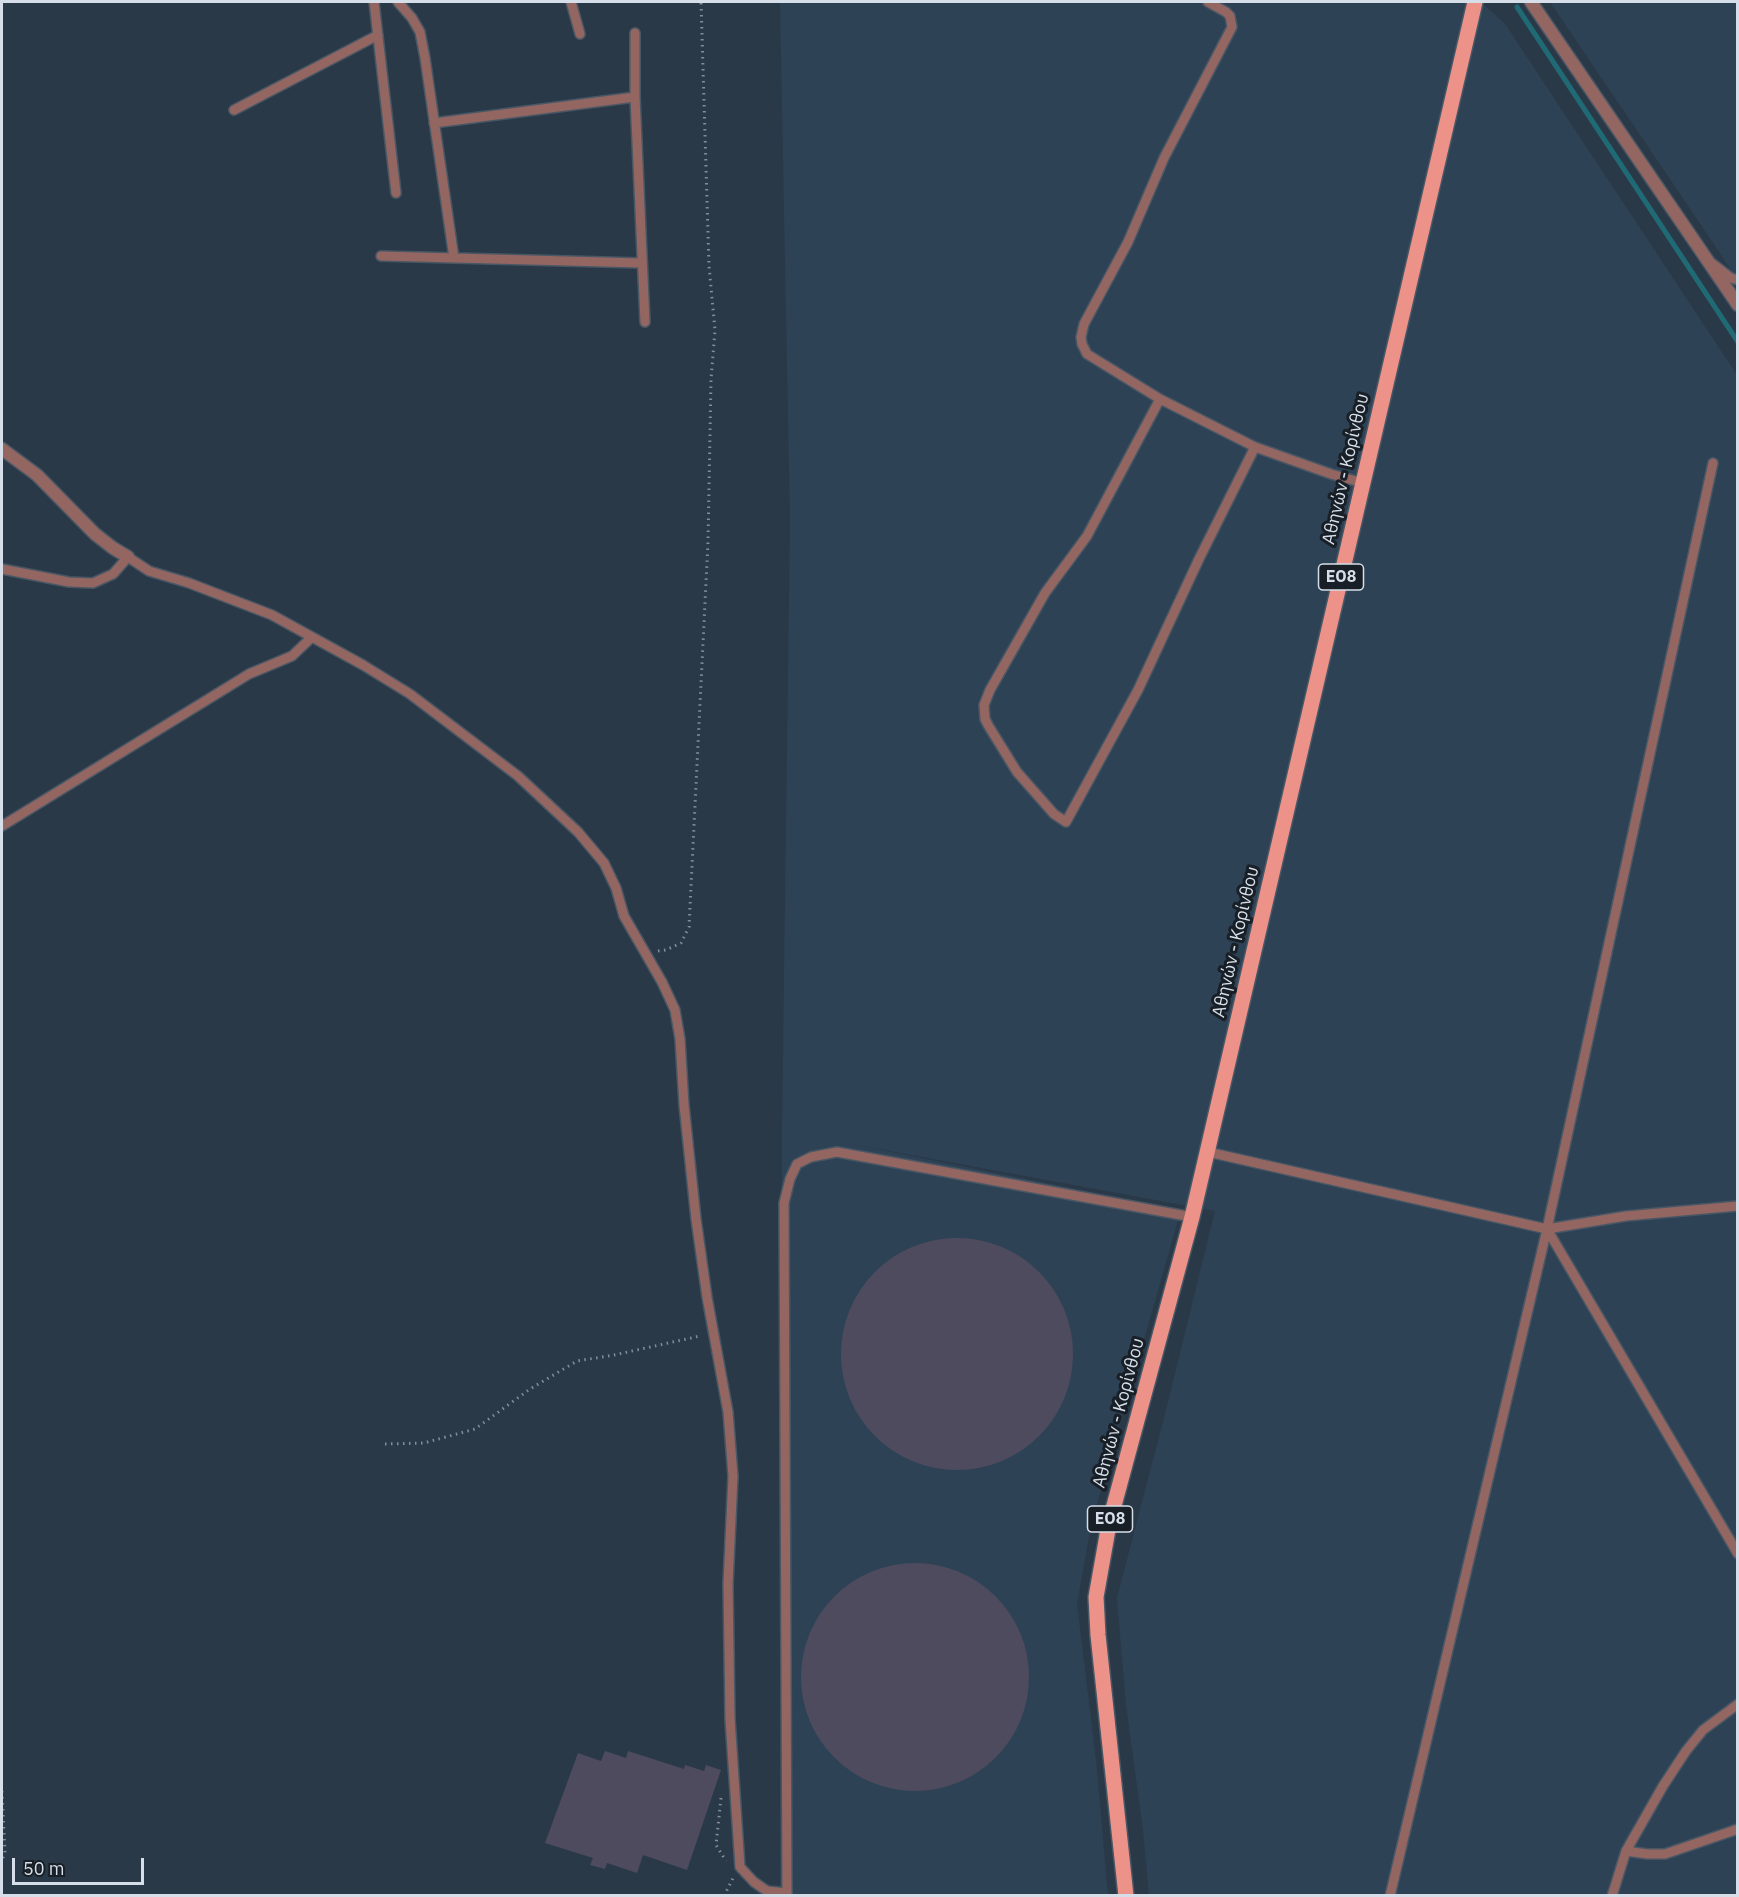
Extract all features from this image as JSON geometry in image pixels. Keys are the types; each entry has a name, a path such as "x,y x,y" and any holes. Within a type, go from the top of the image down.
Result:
{"main road":[{"name":"Αθηνών - Κορίνθου","path":"1126,1896 1096,1598 1109,1524 1208,1152 1474,2"}],"street":[{"path":"1531,2 1737,305"},
{"path":"2,449 37,475 95,534 128,556"}],"lane":[{"path":"374,2 396,193"},
{"path":"398,2 412,18 420,33 454,258"},
{"path":"571,2 580,34"},
{"path":"1208,2 1230,16 1232,27 1164,158 1128,242 1084,324 1082,344 1087,354 1160,399 1255,447 1363,483"},
{"path":"635,33 641,263 645,322"},
{"path":"234,110 378,35"},
{"path":"434,123 636,97"},
{"path":"381,256 641,263"},
{"path":"1707,259 1731,278 1737,280"},
{"path":"1160,399 1087,536 1045,593 990,690 984,705 988,725 1017,772 1043,802 1066,822 1138,690 1255,447"},
{"path":"1390,1896 1547,1229 1713,464"},
{"path":"2,569 69,582 93,583 113,573 128,556 149,571 272,615 363,665 410,694 518,776 578,832 604,863 616,888 624,916 662,982 675,1010 680,1039 684,1105 696,1219 713,1333 728,1412 733,1476 728,1584 730,1719 740,1867 766,1891 787,1894 784,1203 790,1179 797,1164 811,1157 837,1152 1192,1217"},
{"path":"2,826 249,674 292,656 312,637"},
{"path":"1208,1152 1547,1229 1626,1216 1737,1206"},
{"path":"1547,1229 1737,1554"},
{"path":"1612,1896 1626,1851 1686,1750 1703,1730 1737,1704"},
{"path":"1626,1851 1665,1854 1737,1829"}],"path":[{"path":"644,951 666,950 681,943 689,927 708,542 711,380 715,330 709,266 701,2"},
{"path":"385,1444 424,1443 475,1429 530,1389 578,1361 713,1333"},
{"path":"2,1791 5,1853 2,1860"},
{"path":"724,1896 740,1867"}],"shaded area":[{"path":"780,2 1481,2 1505,24 1737,375 1737,1895 1149,1895 1143,1830 1126,1705 1117,1598 1215,1211 846,1143 1181,1210 1091,1525 1077,1604 1096,1760 1108,1895 780,1896 782,1131 790,521"},
{"path":"1550,2 1737,2 1737,280 1720,253"}],"building":[{"path":"946,1238 968,1238 991,1243 1022,1257 1047,1280 1054,1289 1068,1320 1073,1354 1071,1377 1059,1409 1047,1428 1031,1444 1022,1451 991,1465 968,1470 946,1470 923,1465 892,1451 867,1428 860,1419 846,1388 841,1365 841,1343 846,1320 860,1289 883,1264 892,1257 923,1243"},
{"path":"915,1563 948,1568 969,1577 987,1589 1003,1605 1015,1623 1024,1644 1029,1677 1024,1710 1015,1731 1003,1749 987,1765 969,1777 948,1786 915,1791 882,1786 861,1777 843,1765 827,1749 815,1731 806,1710 801,1677 806,1644 815,1623 827,1605 843,1589 861,1577 882,1568"},
{"path":"605,1751 626,1758 628,1751 684,1769 685,1765 704,1771 706,1765 721,1770 687,1870 643,1855 637,1873 607,1863 605,1869 590,1865 593,1858 545,1843 578,1753 601,1761"}],"waterway":[{"path":"1517,7 1738,342"}]}
